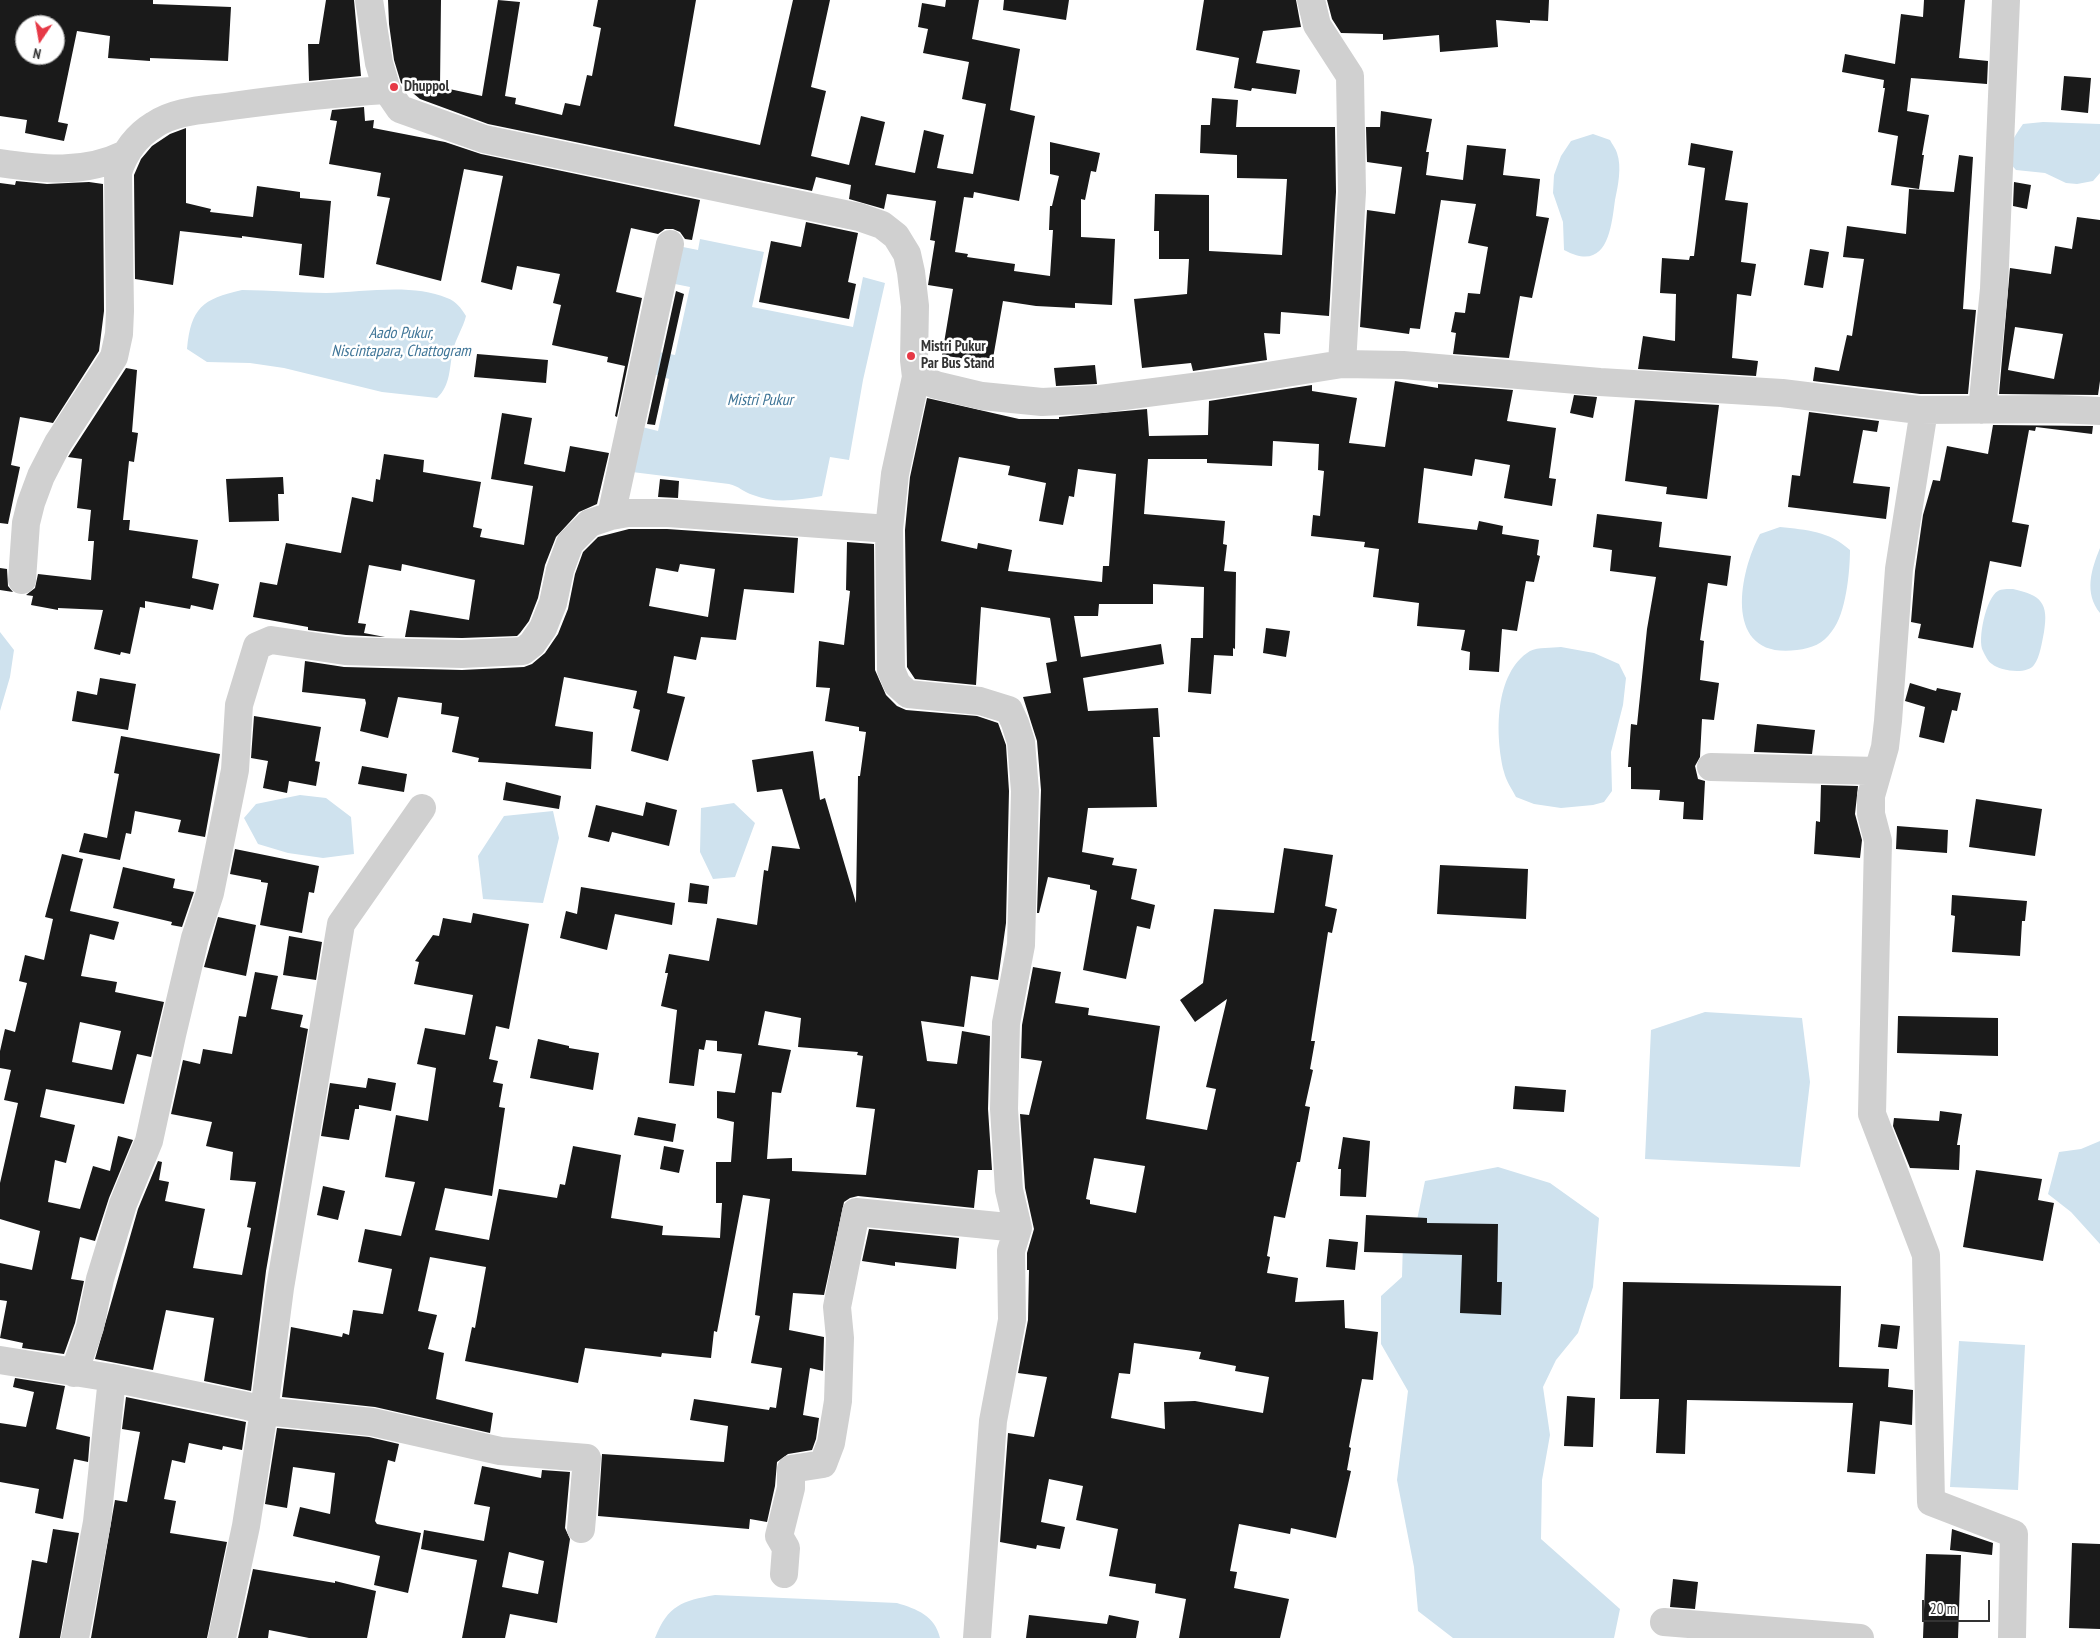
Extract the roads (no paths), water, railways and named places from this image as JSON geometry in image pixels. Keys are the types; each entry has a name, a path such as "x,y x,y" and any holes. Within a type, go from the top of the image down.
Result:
{"street":[{"path":"369,0 379,63 387,90 400,109 484,139 831,210 882,225 896,236 906,254 911,272 915,306 914,360 916,377 900,443 889,529 889,652 891,670 897,684 908,694 980,701 1009,710 1021,742 1025,791 1021,945 1006,1023 1004,1109 1009,1190 1018,1228 1011,1250 1012,1320 993,1421 977,1638"},
{"path":"1311,0 1318,25 1350,76 1352,192 1342,364"},
{"path":"1982,410 1994,289 2006,0"},
{"path":"22,580 26,523 41,476 75,413 114,357 119,334 120,311 118,172 123,155 136,139 155,124 180,114 288,99 387,90"},
{"path":"0,163 31,167 85,168 107,163 123,155"},
{"path":"611,516 670,244"},
{"path":"916,377 936,385 982,396 1042,402 1100,399 1224,383 1342,364 1403,365 1600,382 1782,393 1924,410 2058,409 2100,411"},
{"path":"1924,410 1899,569 1885,747 1877,771 1871,805 1871,814 1878,842 1872,1114 1926,1255 1931,1502 2014,1534 2012,1638"},
{"path":"74,1373 90,1327 100,1279 122,1204 149,1141 195,938 210,893 235,770 239,705 257,646 271,640 362,651 462,654 523,651 532,644 543,628 553,603 560,570 570,543 590,523 611,516 628,513 668,512 889,529"},
{"path":"1711,767 1877,771"},
{"path":"222,1638 246,1526 264,1411 280,1288 341,924 422,808"},
{"path":"784,1574 786,1548 779,1536 791,1488 791,1469 823,1464 831,1443 838,1401 840,1338 837,1307 856,1212 1018,1228"},
{"path":"0,1360 112,1378 264,1411 372,1422 500,1451 587,1458 581,1529"},
{"path":"75,1638 97,1522 112,1378"},
{"path":"1664,1622 1860,1638"}],"water":[{"path":"2043,122 2100,124 2100,173 2093,181 2077,184 2066,183 2045,173 2016,170 2009,153 2016,135 2023,124"},
{"path":"1593,134 1610,140 1616,150 1619,164 1618,183 1611,224 1604,245 1598,252 1590,256 1578,256 1564,250 1563,222 1553,193 1554,175 1561,156 1571,141"},
{"name":"Mistri Pukur","path":"700,239 764,252 752,307 853,327 863,277 885,283 863,380 849,460 830,457 822,496 795,500 770,500 750,494 729,484 624,471 634,425 658,431 669,379 648,372 653,351 675,355 690,287 670,283 678,246 698,250"},
{"name":"Aado Pukur, Niscintapara, Chattogram","path":"242,290 326,293 388,290 419,291 434,293 450,299 458,305 466,316 453,350 445,388 437,398 382,392 284,368 250,363 207,362 187,349 192,324 201,308 217,297"},
{"path":"1780,527 1817,532 1834,539 1850,550 1846,592 1841,614 1829,635 1812,647 1797,650 1773,650 1757,642 1747,629 1743,611 1743,591 1752,551 1760,534"},
{"path":"2100,548 2100,613 2092,598 2091,581"},
{"path":"2013,589 2023,591 2036,598 2044,607 2045,614 2044,632 2038,658 2031,668 2020,671 2001,669 1992,664 1989,662 1981,646 1982,629 1986,610 1990,602 1998,591"},
{"path":"0,632 14,650 10,677 0,711"},
{"path":"1561,647 1594,653 1619,664 1626,678 1623,705 1611,752 1612,791 1604,802 1593,805 1561,808 1534,804 1516,797 1504,772 1499,741 1499,724 1500,706 1509,674 1518,661 1530,651 1541,648"},
{"path":"300,795 326,798 351,817 354,854 323,858 288,853 258,844 244,818 256,804"},
{"path":"734,803 755,823 735,877 713,879 700,852 701,808"},
{"path":"553,811 559,838 543,903 483,899 478,856 504,816"},
{"path":"1705,1012 1802,1018 1810,1082 1800,1167 1645,1159 1651,1030"},
{"path":"2100,1141 2100,1244 2071,1212 2048,1194 2059,1152 2081,1149"},
{"path":"1498,1167 1550,1183 1599,1218 1593,1287 1578,1333 1556,1360 1543,1387 1550,1435 1542,1480 1541,1539 1620,1609 1614,1638 1453,1638 1418,1611 1414,1567 1397,1480 1408,1391 1381,1344 1381,1296 1402,1277 1403,1241 1417,1220 1425,1181"},
{"path":"1959,1341 2025,1345 2018,1490 1950,1487"},
{"path":"715,1595 897,1603 924,1614 938,1630 940,1638 655,1638 665,1618 671,1611 685,1603"}],"place":[{"name":"Dhuppol","path":"394,87"},
{"name":"Mistri Pukur Par Bus Stand","path":"911,356"}]}
